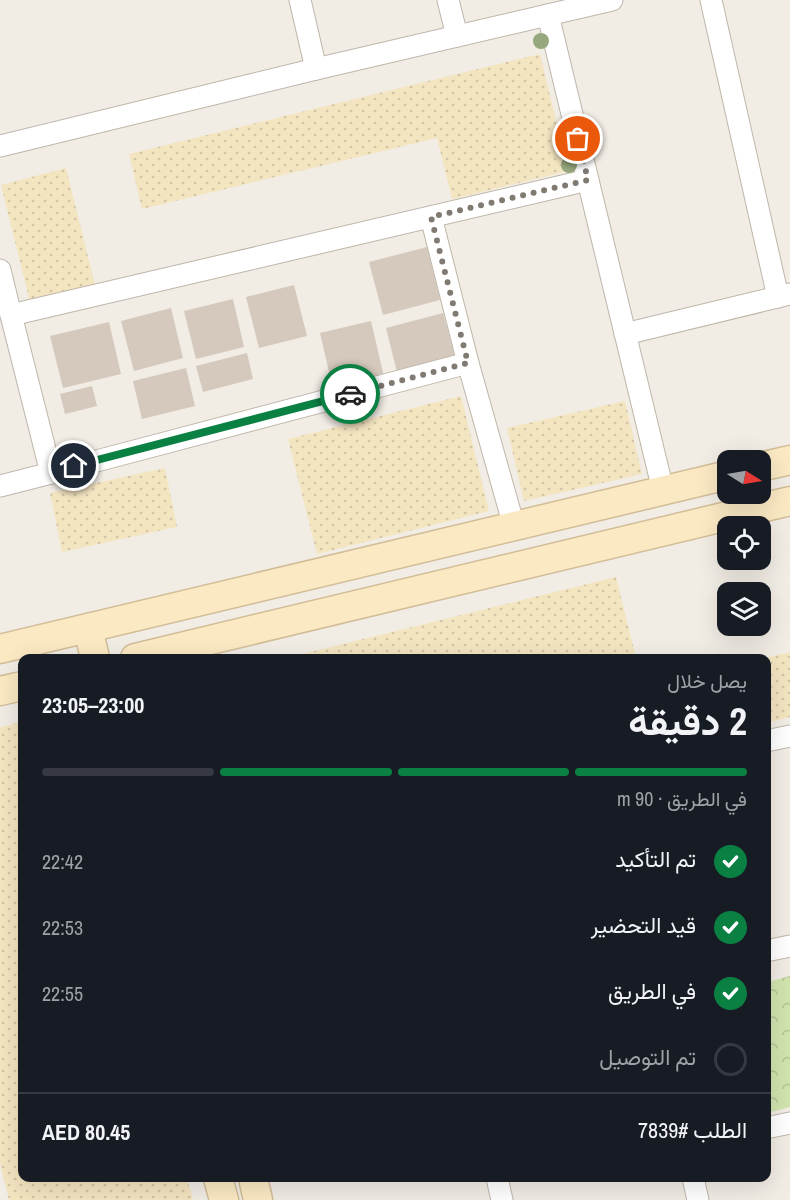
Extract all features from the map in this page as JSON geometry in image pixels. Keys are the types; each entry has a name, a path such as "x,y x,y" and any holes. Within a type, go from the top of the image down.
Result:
{"main road":[{"path":"771,464 790,460"},
{"path":"0,649 717,478"},
{"path":"152,654 790,501"},
{"path":"118,621 127,654"},
{"path":"88,628 94,654"},
{"path":"0,691 18,687"},
{"path":"219,1182 224,1200"},
{"path":"254,1182 258,1200"}],"street":[{"path":"300,0 316,69"},
{"path":"448,0 457,36"},
{"path":"0,146 548,15 582,3 612,0"},
{"path":"625,334 784,296 711,0"},
{"path":"548,15 663,490"},
{"path":"11,315 588,180"},
{"path":"431,217 468,363 514,526"},
{"path":"0,270 51,473"},
{"path":"0,486 468,363"},
{"path":"771,740 790,736"},
{"path":"771,950 790,946"},
{"path":"771,1127 790,1123"},
{"path":"498,1182 502,1200"},
{"path":"694,1182 698,1200"}],"sand":[{"path":"540,54 568,171 452,199 437,138 142,209 129,154"},
{"path":"66,168 95,285 30,302 1,185"},
{"path":"461,396 489,511 317,554 288,439"},
{"path":"625,401 642,474 524,501 507,428"},
{"path":"165,468 177,527 62,552 50,493"},
{"path":"616,577 635,654 302,654"},
{"path":"790,652 790,717 771,722 771,657"},
{"path":"18,723 18,1182 188,1182 193,1200 9,1200 0,1163 0,727"}],"green space":[{"path":"790,976 790,1107 771,1112 771,981"}],"building":[{"path":"427,247 440,300 383,315 369,262"},
{"path":"294,285 307,336 259,348 246,297"},
{"path":"233,299 244,347 196,359 184,311"},
{"path":"171,308 183,358 134,371 121,321"},
{"path":"443,313 456,361 398,376 386,328"},
{"path":"371,321 384,377 333,389 320,333"},
{"path":"109,322 121,374 63,388 50,336"},
{"path":"247,353 253,379 203,392 196,366"},
{"path":"186,368 195,406 142,419 133,381"},
{"path":"92,386 97,406 65,414 60,394"}],"way so far":[{"path":"350,394 468,363 431,217 588,180 578,139"}],"route":[{"path":"74,466 350,394"}]}
